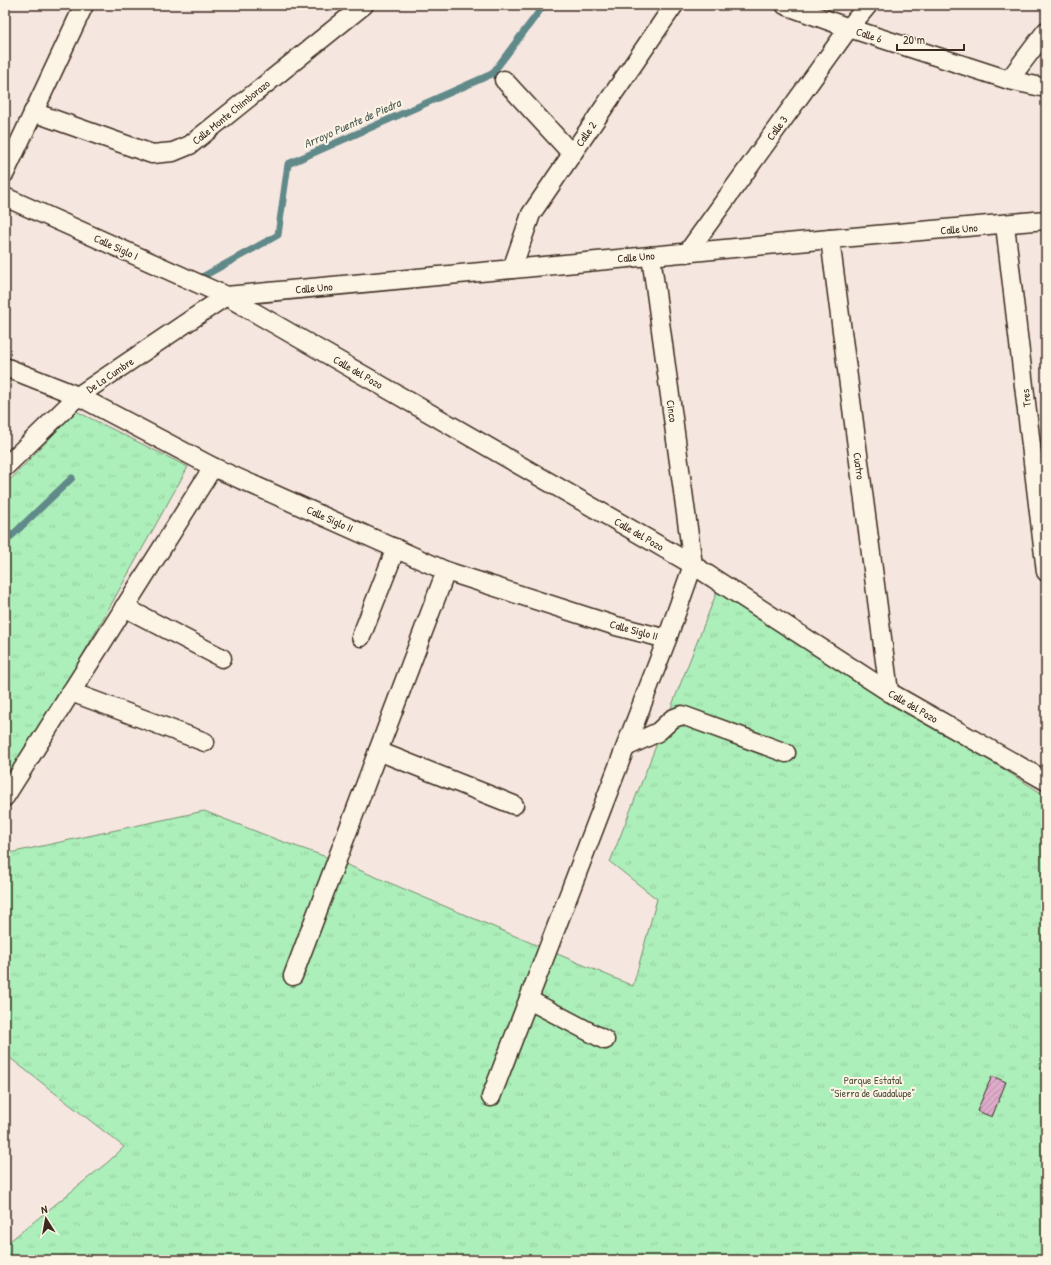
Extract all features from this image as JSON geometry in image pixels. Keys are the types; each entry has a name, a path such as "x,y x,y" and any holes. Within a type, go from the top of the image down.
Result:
{"street":[{"path":"5,173 84,5"},
{"name":"Calle Monte Chimborazo","path":"33,112 152,154 173,152 190,145 364,5"},
{"name":"Calle 2","path":"512,269 531,214 674,5"},
{"name":"Calle 6","path":"785,5 849,28 1009,80 1046,88"},
{"name":"Calle 3","path":"687,253 849,28 868,5"},
{"path":"1009,80 1046,31"},
{"path":"504,80 572,154"},
{"name":"Calle Siglo I","path":"5,198 226,296"},
{"name":"Calle Uno","path":"226,296 1046,220"},
{"name":"Tres","path":"1005,225 1046,572"},
{"name":"Cuatro","path":"830,239 889,692"},
{"name":"Cinco","path":"651,256 693,566"},
{"name":"De La Cumbre","path":"5,467 78,396 226,296"},
{"name":"Calle del Pozo","path":"226,296 693,566 889,692 1046,781"},
{"name":"Calle Siglo II","path":"5,367 78,396 213,467 446,571 616,626 667,639"},
{"path":"5,797 213,467"},
{"path":"361,637 396,548"},
{"path":"491,1097 626,747 693,566"},
{"path":"293,976 446,571"},
{"path":"124,607 222,658"},
{"path":"71,692 205,742"},
{"path":"626,747 658,732 672,720 682,715 786,753"},
{"path":"378,752 514,805"},
{"path":"529,1000 605,1040"}],"green space":[{"path":"76,411 188,467 5,794 5,485"},
{"name":"Parque Estatal \"Sierra de Guadalupe\"","path":"718,589 1046,796 1046,1260 5,1260 5,1245 108,1162 124,1147 5,1054 5,854 204,811 278,840 338,861 633,986 657,899 610,862"}],"building":[{"path":"992,1076 1006,1082 992,1117 977,1111"}],"waterway":[{"name":"Arroyo Puente de Piedra","path":"202,277 278,235 288,164 492,74 544,5"},
{"name":"Arroyo Puente de Piedra","path":"5,542 72,478"}]}
